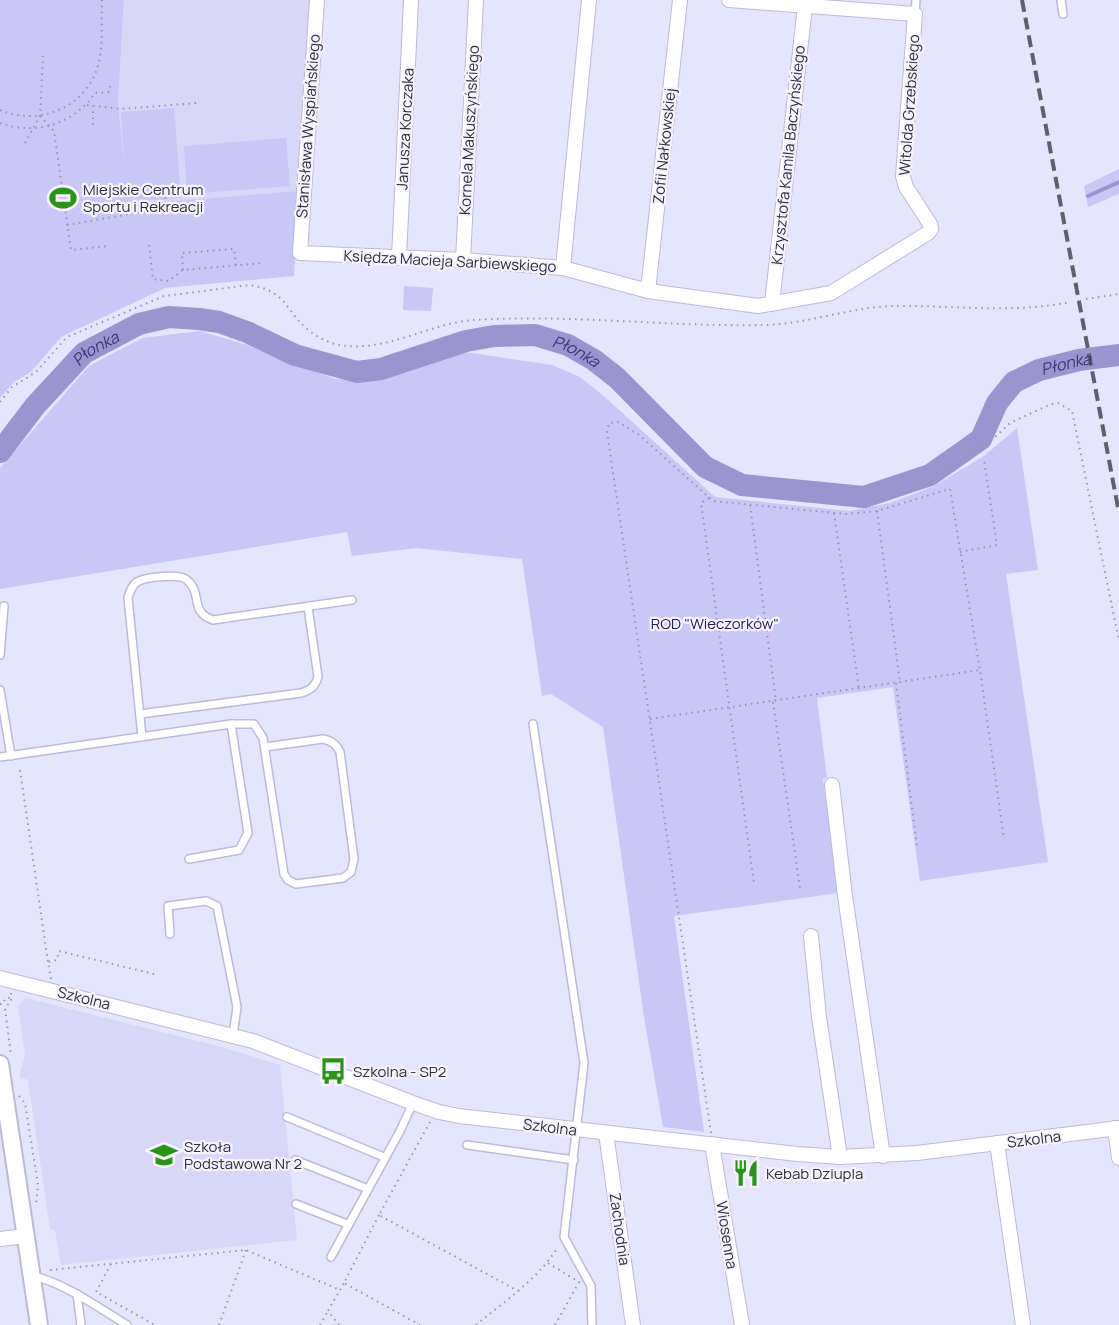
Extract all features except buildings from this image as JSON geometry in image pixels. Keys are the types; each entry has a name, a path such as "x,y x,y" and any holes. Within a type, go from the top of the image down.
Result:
{"street":[{"name":"Stanisława Wyspiańskiego","path":"300,253 317,0"},
{"name":"Janusza Korczaka","path":"399,258 411,0"},
{"name":"Kornela Makuszyńskiego","path":"463,260 476,0"},
{"path":"563,268 589,0"},
{"name":"Zofii Nałkowskiej","path":"648,291 680,0"},
{"path":"729,0 805,6 916,7"},
{"name":"Krzysztofa Kamila Baczyńskiego","path":"772,304 805,6"},
{"name":"Witolda Grzebskiego","path":"916,7 903,176 906,187 930,224"},
{"name":"Księdza Macieja Sarbiewskiego","path":"300,253 463,260 563,268 648,291 748,306 772,304 836,291 928,233 931,229 930,224"},
{"path":"832,785 845,896 883,1156"},
{"path":"811,936 819,1017 840,1157"},
{"name":"Szkolna","path":"0,978 233,1035 413,1103 459,1116 840,1157 883,1156 1117,1128"},
{"path":"0,1064 25,1236 39,1273 39,1325"},
{"path":"1117,1128 1119,1158"},
{"name":"Zachodnia","path":"606,1133 633,1325"},
{"path":"997,1143 1023,1325"},
{"name":"Wiosenna","path":"712,1144 742,1325"},
{"path":"0,1239 25,1236"}],"lane":[{"path":"1061,0 1063,14"},
{"path":"142,737 128,598 131,588 137,582 175,576 184,577 194,588 199,611 203,617 213,620 352,600"},
{"path":"0,655 4,606"},
{"path":"140,714 301,693 311,689 318,677 308,607"},
{"path":"0,690 10,756"},
{"path":"0,757 231,724 254,724 260,731 265,747 284,874 288,880 296,884 343,878 351,872 354,858 340,752 336,745 323,739 265,747"},
{"path":"189,859 239,850 248,833 231,724"},
{"path":"533,724 584,1063 564,1237 591,1286 592,1325"},
{"path":"170,934 168,906 206,901 217,906 237,1007 233,1035"},
{"path":"331,1257 413,1103"},
{"path":"287,1117 384,1157"},
{"path":"467,1145 574,1160"},
{"path":"295,1160 368,1190"},
{"path":"296,1204 347,1224"},
{"path":"39,1273 127,1325"},
{"path":"77,1294 81,1325"}],"path":[{"path":"0,110 20,115 40,116 58,111 79,99 89,86 100,56 102,0"},
{"path":"25,143 40,116 43,56"},
{"path":"0,123 12,127 50,126 69,119 87,105 95,93 109,92 111,83"},
{"path":"87,105 121,109 197,103"},
{"path":"93,106 93,125"},
{"path":"40,116 54,131 71,250 109,246"},
{"path":"68,225 164,208 165,196"},
{"path":"149,245 153,279 169,281 183,270 263,263"},
{"path":"183,270 182,253 234,249 236,265"},
{"path":"0,402 12,387 36,372 67,337 164,296 250,285 263,287 279,297 300,323 324,340 345,346 381,344 474,320 556,319 768,324 891,306 1033,308 1070,302"},
{"path":"1086,299 1119,294"},
{"path":"926,484 964,460 1010,423 1051,404 1058,403 1072,411 1119,641"},
{"path":"712,1144 607,432 609,423 618,422 638,434 713,501 846,514 877,511 950,489 980,670 1004,839"},
{"path":"960,552 997,546 984,460"},
{"path":"709,498 701,503 754,883"},
{"path":"750,505 800,888"},
{"path":"877,511 900,682"},
{"path":"834,513 859,689"},
{"path":"649,719 980,670"},
{"path":"896,683 917,847"},
{"path":"20,771 51,980"},
{"path":"48,962 57,960 59,951 154,974"},
{"path":"0,1009 5,1008"},
{"path":"320,1325 432,1119"},
{"path":"379,1215 518,1291"},
{"path":"476,1325 548,1263 564,1237"},
{"path":"39,1273 112,1263 246,1250 340,1290"},
{"path":"219,1325 246,1250"},
{"path":"112,1263 96,1292 155,1325"},
{"path":"548,1263 579,1282 555,1325"},
{"path":"344,1283 420,1325"},
{"path":"328,1311 339,1325"}],"shaded area":[{"path":"124,0 309,0 298,191 127,205 118,101"},
{"name":"Szkoła Podstawowa Nr 2","path":"26,998 222,1047 280,1065 297,1240 61,1265 55,1230 50,1229 28,1080 19,1077 25,1055 18,1006"}],"green space":[{"name":"Miejskie Centrum Sportu i Rekreacji","path":"0,0 124,0 118,101 124,167 121,112 174,108 181,198 127,202 127,205 298,191 294,276 165,288 61,337 31,372 14,382 0,398"},
{"path":"286,138 290,186 187,194 184,146"},
{"path":"1119,169 1119,194 1088,207 1084,186"},
{"path":"404,286 433,288 431,311 403,310"},
{"name":"ROD \"Wieczorków\"","path":"200,331 247,345 335,379 387,378 465,352 552,365 580,377 606,398 715,497 849,511 890,503 934,486 984,456 1017,428 1038,570 1006,574 1048,862 920,881 893,687 817,698 827,778 823,779 838,893 674,916 704,1132 663,1127 644,1017 603,727 551,694 542,696 522,559 416,548 352,556 347,532 0,589 0,468 89,366 142,338"}],"waterway":[{"path":"1088,196 1119,182"},
{"name":"Płonka","path":"0,452 35,406 84,353 139,324 169,317 219,322 247,332 295,355 357,372 381,369 466,341 494,336 535,335 568,345 594,360 617,378 705,467 742,485 864,497 930,475 981,439 997,403 1014,382 1039,370 1079,360 1119,355"}],"railway":[{"path":"1022,0 1119,513"}],"place":[{"name":"Miejskie Centrum Sportu i Rekreacji","path":"63,198"},
{"name":"Szkolna - SP2","path":"333,1071"},
{"name":"Szkoła Podstawowa Nr 2","path":"164,1155"},
{"name":"Kebab Dziupla","path":"746,1173"}]}
